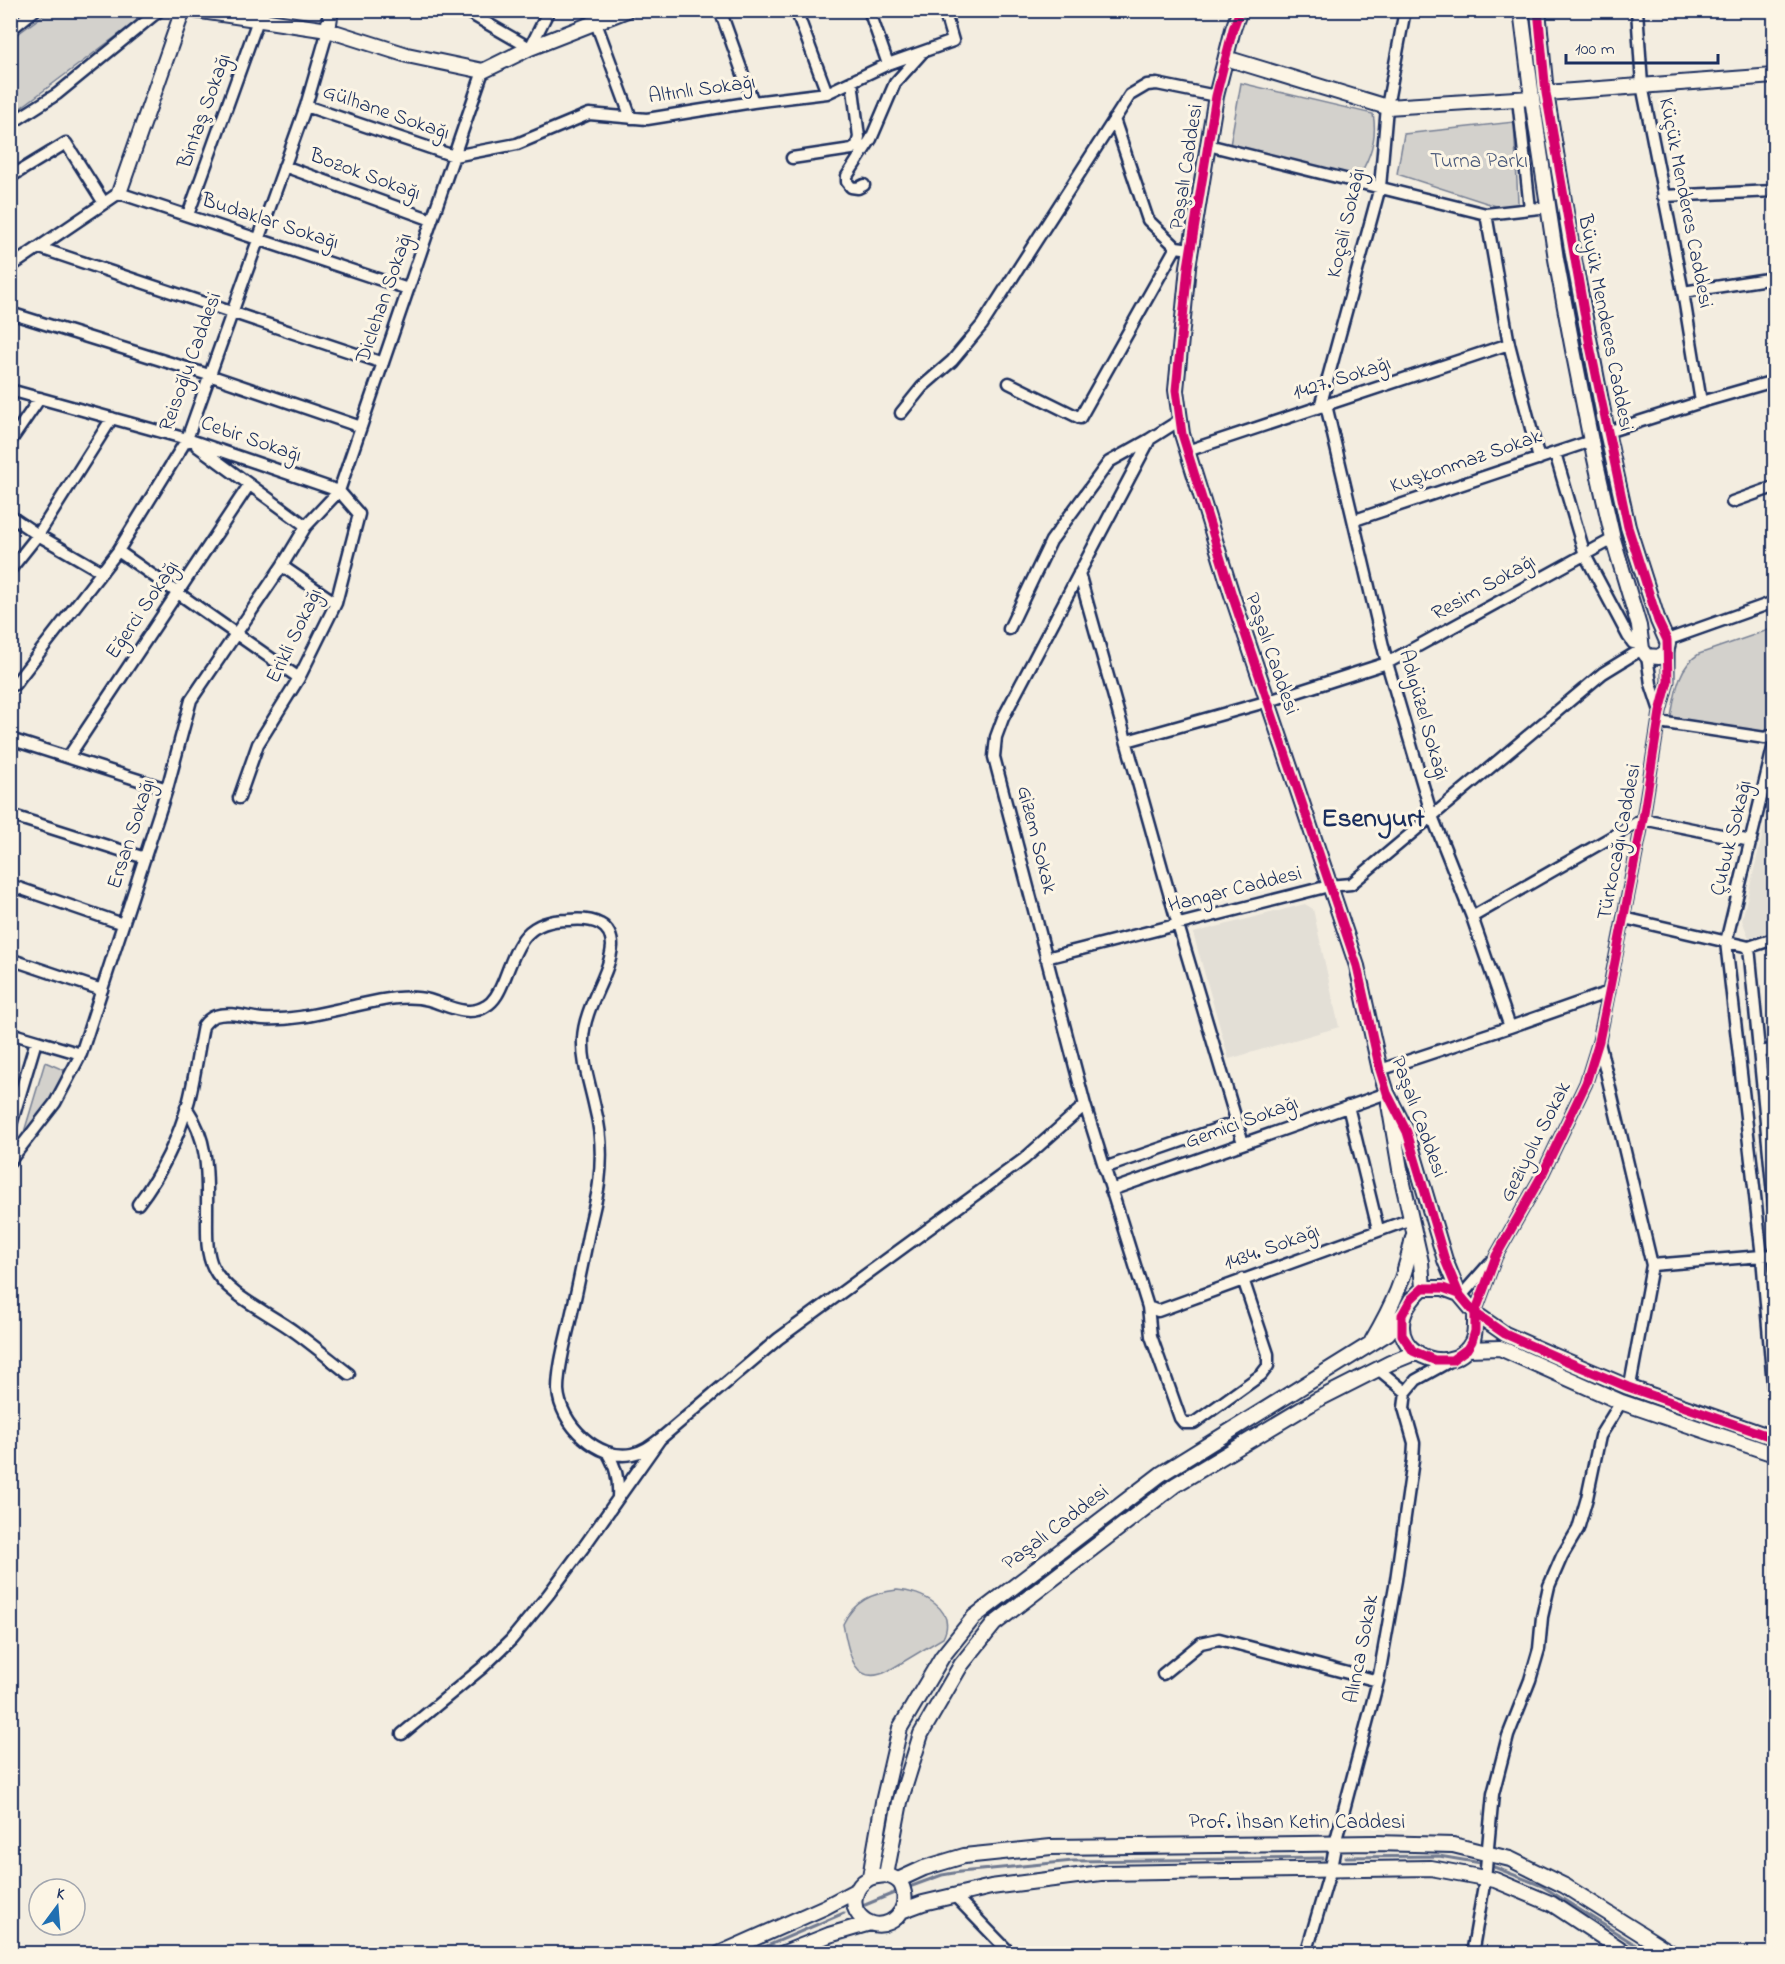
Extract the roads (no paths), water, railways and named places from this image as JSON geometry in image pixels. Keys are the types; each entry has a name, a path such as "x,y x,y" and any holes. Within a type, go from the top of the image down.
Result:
{"street":[{"path":"10,30 35,10"},
{"path":"10,124 57,94 160,10"},
{"path":"10,267 119,193 183,10"},
{"path":"195,10 328,30 407,56 483,71 530,48 627,10"},
{"name":"Reisoğlu Caddesi","path":"10,686 15,684 118,551 187,439 306,106 328,30 331,10"},
{"path":"464,10 530,48"},
{"path":"530,48 549,10"},
{"path":"720,10 753,102"},
{"path":"796,10 827,93"},
{"path":"869,10 888,63"},
{"name":"Altınlı Sokağı","path":"454,156 517,144 589,114 647,119 827,93 888,63 953,41 944,10"},
{"name":"Paşalı Caddesi","path":"1240,10 1216,96 1191,249 1176,390 1180,420 1187,451 1232,595 1357,966 1387,1093 1407,1132 1445,1260 1460,1295"},
{"name":"Koçali Sokağı","path":"1323,406 1380,187 1387,107 1405,10"},
{"name":"Büyük Menderes Caddesi","path":"1521,10 1525,99 1549,207 1556,259 1591,441 1613,539 1639,626 1643,648"},
{"name":"Büyük Menderes Caddesi","path":"1538,10 1546,93 1573,255 1607,432 1628,527 1658,621 1667,641"},
{"name":"Küçük Menderes Caddesi","path":"1637,10 1642,85 1683,292 1701,402"},
{"name":"Bintaş Sokağı","path":"188,215 258,20"},
{"path":"596,23 632,118"},
{"path":"864,185 858,188 851,187 847,182 847,176 871,139 895,83 923,52"},
{"path":"1226,57 1387,107 1525,99 1530,209"},
{"name":"Diclehan Sokağı","path":"306,526 339,491 483,71"},
{"path":"1546,93 1774,76"},
{"path":"792,158 852,149 856,145 859,137 852,81"},
{"path":"901,413 922,387 952,361 982,325 1130,95 1147,85 1157,84 1216,96"},
{"name":"Gülhane Sokağı","path":"306,106 454,156"},
{"path":"1114,119 1148,220 1176,247 1191,249"},
{"path":"10,177 66,143 104,203"},
{"path":"1208,145 1486,214 1549,207"},
{"name":"Bozok Sokağı","path":"284,166 432,220"},
{"path":"1663,196 1774,191"},
{"name":"Budaklar Sokağı","path":"119,193 258,237 408,289"},
{"path":"1486,214 1509,344 1539,459"},
{"path":"1009,383 1080,418 1176,247"},
{"path":"40,248 383,363"},
{"path":"1683,292 1774,278"},
{"path":"10,313 209,375 361,427"},
{"name":"1427. Sokağı","path":"1187,451 1509,344"},
{"path":"1607,432 1774,381"},
{"name":"Cebir Sokağı","path":"10,390 187,439 339,491"},
{"path":"10,442 40,398"},
{"name":"Adıgüzel Sokağı","path":"1323,406 1355,520 1387,663 1432,816 1472,917 1510,1027"},
{"path":"10,570 38,535 112,418"},
{"name":"Gizem Sokak","path":"1180,420 1150,439 1003,718 996,737 994,757 1085,1105 1148,1307 1151,1336 1180,1418 1184,1423 1194,1423 1261,1375 1268,1366 1268,1354 1243,1280"},
{"path":"187,439 306,526"},
{"path":"1009,629 1051,541 1109,462 1150,439"},
{"name":"Kuşkonmaz Sokak","path":"1355,520 1591,441"},
{"path":"1555,453 1585,555 1633,643 1659,657 1667,641 1774,602"},
{"name":"Eğerci Sokağı","path":"69,756 249,485"},
{"path":"1732,502 1774,487"},
{"name":"Erikli Sokağı","path":"239,798 258,744 299,678 336,603 359,514 339,491"},
{"path":"10,516 102,572"},
{"name":"Ersan Sokağı","path":"10,1161 55,1103 81,1054 167,789 191,700 282,566 306,526"},
{"name":"Resim Sokağı","path":"1126,741 1269,701 1387,663 1613,539"},
{"path":"118,551 299,678"},
{"path":"282,566 336,603"},
{"path":"1079,573 1178,925 1243,1143"},
{"path":"1643,648 1650,632 1658,631 1667,641"},
{"name":"Türkocağı Caddesi","path":"1630,1384 1652,1265 1599,1041 1643,819 1659,717 1668,681 1667,641"},
{"name":"Türkocağı Caddesi","path":"1643,648 1659,717"},
{"name":"Hangar Caddesi","path":"1046,958 1329,886 1351,884 1603,673 1643,648"},
{"path":"1659,717 1766,738 1774,734"},
{"path":"10,739 167,789"},
{"name":"Çubuk Sokağı","path":"1726,942 1774,744"},
{"path":"10,815 145,858"},
{"path":"1472,917 1643,819 1751,840"},
{"path":"10,885 123,924"},
{"path":"1623,918 1749,946 1774,939"},
{"path":"138,1204 154,1184 166,1160 186,1107 203,1026 211,1017 217,1015 264,1019 307,1017 394,999 425,999 464,1011 473,1011 491,1003 501,988 520,942 538,924 576,919 603,925 611,938 612,948 590,1006 583,1037 584,1069 596,1110 600,1150 599,1184 562,1355 558,1391 564,1412 588,1442 614,1455 631,1455 647,1449 778,1339 1024,1159 1085,1105"},
{"path":"1726,942 1762,1257 1774,1396"},
{"path":"1749,946 1772,1144 1774,1205"},
{"path":"10,958 102,990"},
{"path":"1380,1070 1609,992"},
{"path":"10,1033 81,1054"},
{"path":"10,1128 36,1041"},
{"name":"Geziyolu Sokak","path":"1496,1256 1542,1175 1586,1083 1599,1041"},
{"path":"1761,1052 1774,1049"},
{"path":"1387,1093 1401,1175 1421,1262 1424,1288"},
{"name":"Gemici Sokağı","path":"1111,1190 1387,1093"},
{"path":"1348,1106 1378,1229"},
{"path":"186,1107 197,1123 203,1141 207,1239 212,1266 229,1287 294,1331 349,1374"},
{"path":"1104,1168 1237,1122"},
{"path":"1370,1344 1393,1305 1408,1262 1412,1225"},
{"name":"1434. Sokağı","path":"1148,1307 1158,1311 1378,1229 1412,1225"},
{"path":"1460,1295 1496,1256"},
{"path":"1378,1369 1406,1392 1416,1380 1467,1349 1475,1331 1475,1314 1496,1256"},
{"path":"1652,1265 1774,1256"},
{"path":"1452,1360 1434,1360 1413,1351 1402,1335 1402,1316 1411,1299 1424,1288 1443,1288 1460,1295 1475,1314 1505,1334 1774,1438"},
{"name":"Paşalı Caddesi","path":"870,1877 883,1802 900,1728 942,1658 974,1617 1161,1474 1388,1333 1402,1316"},
{"path":"1467,1349 1500,1348 1621,1402 1774,1455"},
{"name":"Paşalı Caddesi","path":"892,1877 900,1802 921,1734 961,1665 994,1624 1175,1485 1317,1400 1417,1352"},
{"name":"Alınca Sokak","path":"1306,1953 1331,1869 1378,1681 1413,1460 1414,1443 1404,1408 1406,1392"},
{"path":"1472,1953 1485,1879 1493,1794 1508,1736 1530,1680 1539,1649 1542,1617 1549,1586 1562,1556 1578,1529 1600,1436 1621,1402"},
{"path":"402,1734 482,1668 511,1640 548,1595 660,1439"},
{"path":"607,1452 615,1466 619,1482 618,1498"},
{"path":"1163,1674 1201,1643 1219,1639 1378,1681"},
{"name":"Prof. İhsan Ketin Caddesi","path":"892,1877 964,1856 1051,1847 1336,1843 1453,1845 1510,1859 1565,1886 1673,1953"},
{"path":"904,1910 923,1902 991,1887 1101,1874 1431,1868 1495,1880 1552,1904 1628,1953"},
{"path":"719,1953 825,1907 857,1890 870,1877 892,1877 903,1887 906,1901 904,1910 898,1918 889,1923 870,1923 862,1919 856,1911 854,1902 857,1890"},
{"path":"954,1896 1007,1952"},
{"path":"781,1953 870,1923"}],"waterway":[{"path":"1346,1857 1439,1856 1481,1863"},
{"path":"912,1886 942,1875 960,1872 1073,1861 1323,1858"},
{"path":"1494,1867 1542,1886 1650,1954"},
{"path":"865,1905 899,1891"},
{"path":"748,1954 844,1913"}],"district":[{"name":"Esenyurt","path":"1373,819"}],"park label":[{"name":"Turna Parkı","path":"1479,162"}]}
